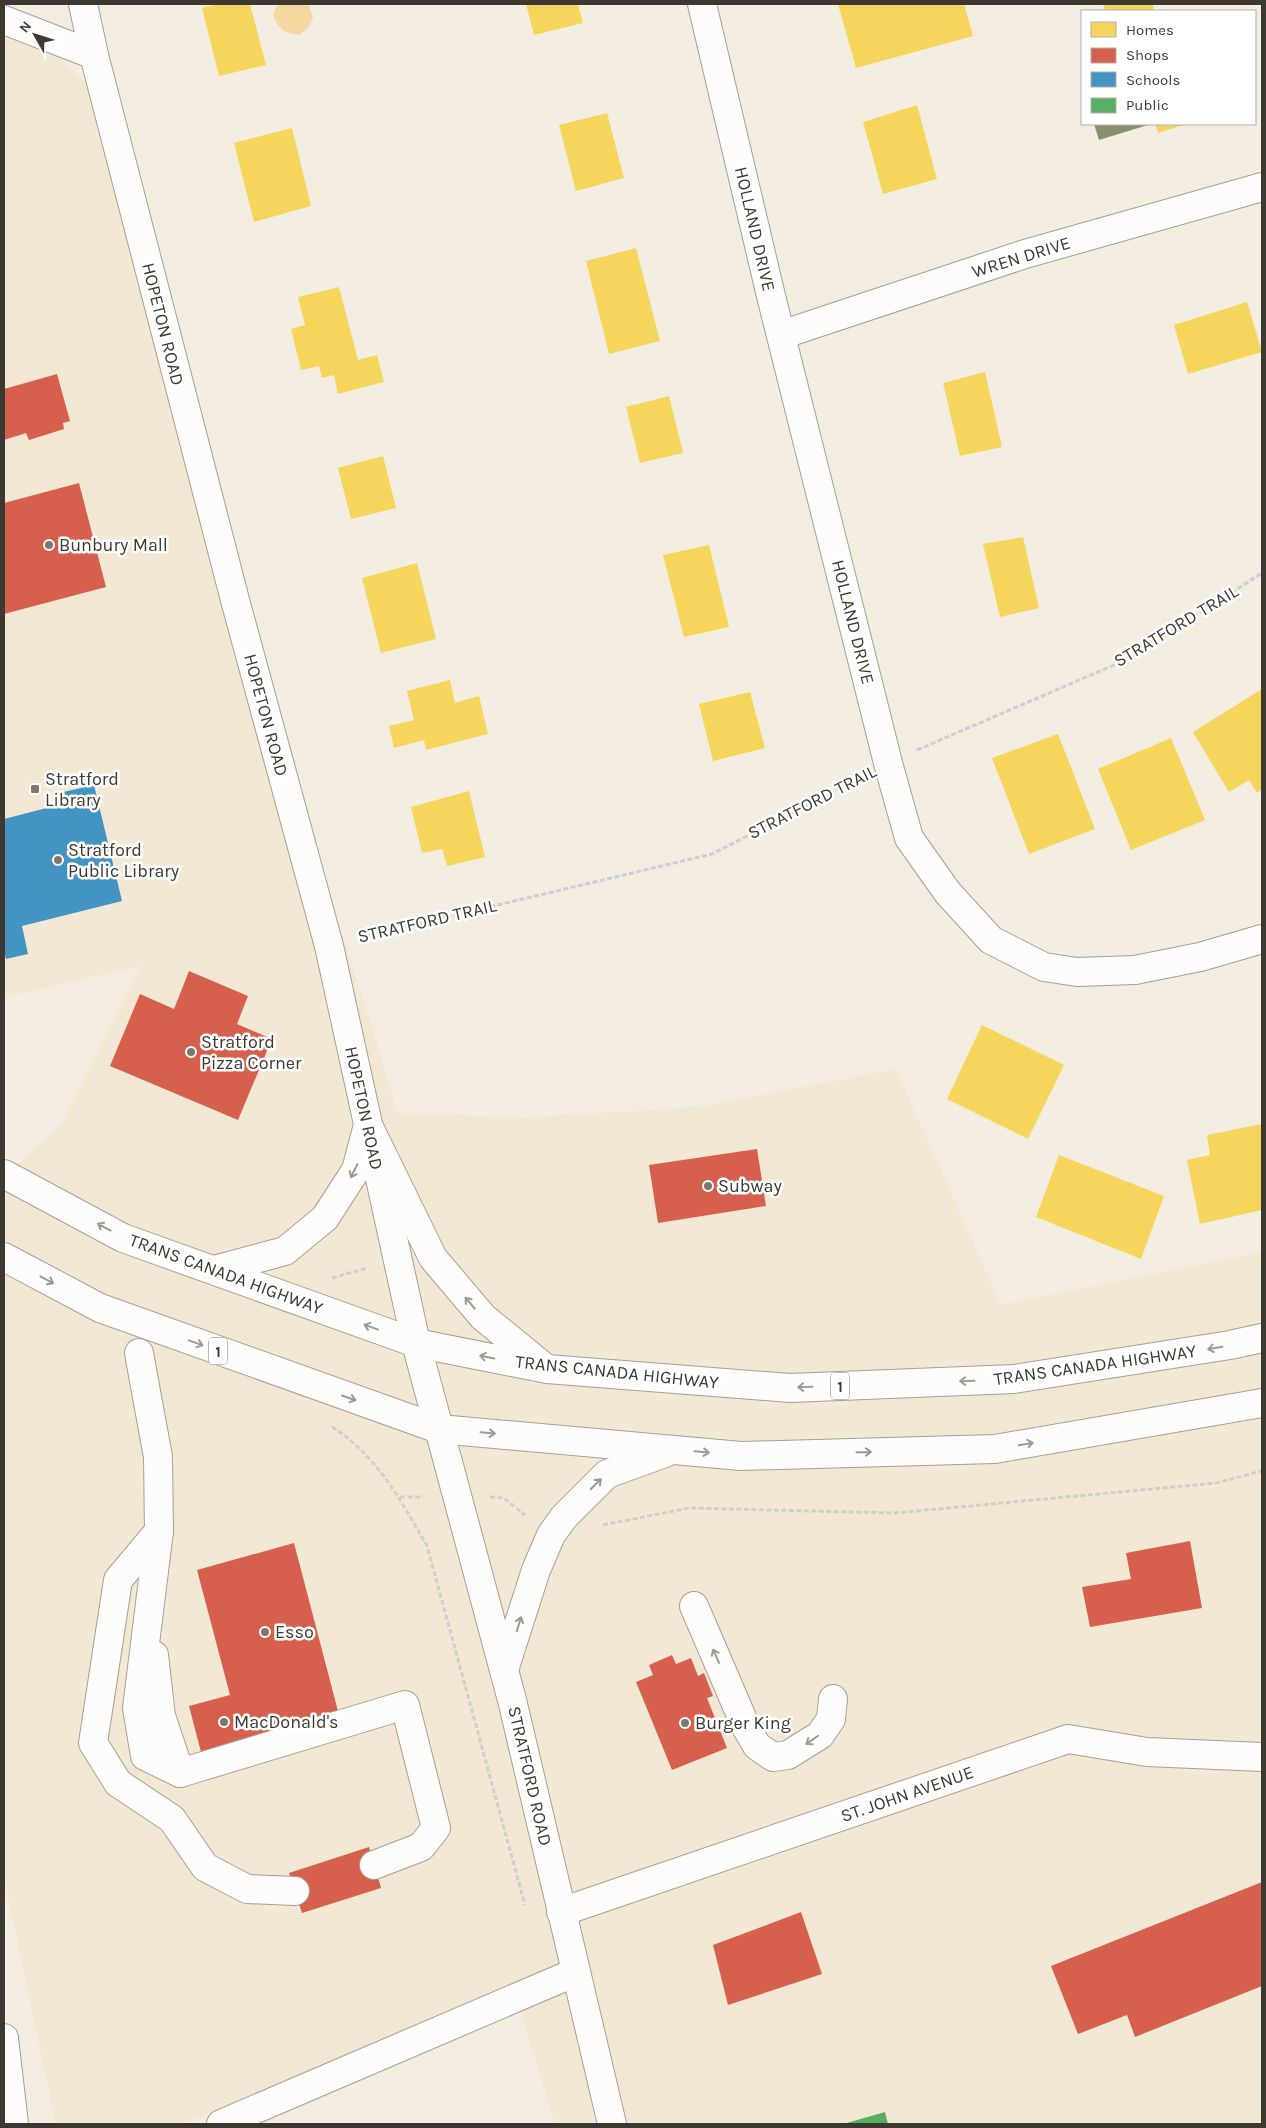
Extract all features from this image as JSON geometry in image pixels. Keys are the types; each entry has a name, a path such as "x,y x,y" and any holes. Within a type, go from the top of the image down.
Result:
{"main road":[{"name":"HOPETON ROAD","path":"83,4 94,55 234,600 329,946 416,1343 439,1429"},
{"name":"HOLLAND DRIVE","path":"702,4 781,335 888,763 909,838 948,893 991,940 1044,967 1077,972 1135,970 1200,957 1262,939"},
{"path":"4,20 94,55"},
{"name":"WREN DRIVE","path":"781,335 1025,254 1262,187"},
{"path":"214,1270 285,1251 325,1218 356,1170 368,1125"},
{"path":"368,1125 433,1258 483,1317 547,1369"},
{"name":"TRANS CANADA HIGHWAY","path":"4,1174 123,1238 416,1343 547,1369 790,1388 1014,1379 1230,1345 1262,1338"},
{"name":"1","path":"4,1257 100,1308 439,1429 741,1456 995,1449 1262,1403"},
{"path":"139,1353 158,1456 159,1531 137,1708 145,1756 180,1773 405,1706 436,1828 421,1847 374,1865"},
{"name":"STRATFORD ROAD","path":"439,1429 459,1497 504,1670 612,2124"},
{"path":"504,1670 536,1570 551,1535 564,1517 607,1474 674,1450"},
{"path":"159,1531 118,1580 93,1743 118,1783 172,1819 206,1867 247,1889 295,1891"},
{"path":"694,1606 746,1727 757,1746 773,1757 788,1756 820,1734 830,1719 833,1699"},
{"name":"ST. JOHN AVENUE","path":"561,1912 1068,1739 1147,1752 1262,1757"},
{"path":"221,2124 576,1972"},
{"path":"4,2038 14,2124"}],"path":[{"name":"STRATFORD TRAIL","path":"329,946 712,854 888,763 1128,659 1262,573"},
{"path":"330,1426 350,1438 399,1497 427,1546 526,1911"},
{"path":"459,1497 504,1498 551,1535 689,1508 895,1512 1216,1483 1262,1471"}],"shaded area":[{"path":"278,4 308,4 313,17 309,27 299,35 289,33 279,27 273,14"},
{"path":"4,8 97,92 235,600 381,1056 397,1113 522,1118 701,1107 896,1069 1001,1305 1262,1252 1262,2124 555,2124 518,2003 179,2124 56,2124 4,1878 4,1176 61,1125 140,966 4,997"}],"building: Homes":[{"path":"220,4 250,4 266,65 219,76 202,8"},
{"path":"526,4 578,4 583,23 534,35"},
{"path":"838,4 964,4 973,36 856,68"},
{"path":"1103,4 1153,4 1154,10 1105,10"},
{"path":"917,105 937,179 883,194 863,122"},
{"path":"607,113 624,178 576,191 559,125"},
{"path":"1155,125 1183,125 1158,133"},
{"path":"292,128 311,206 254,222 234,143"},
{"path":"636,248 660,341 609,354 586,261"},
{"path":"339,287 358,360 377,355 384,382 338,394 334,375 322,378 319,366 301,370 291,329 305,325 298,297"},
{"path":"1247,302 1262,352 1188,374 1174,325"},
{"path":"985,372 1002,447 960,456 943,383"},
{"path":"669,396 683,453 640,463 626,407"},
{"path":"383,456 396,508 351,519 338,468"},
{"path":"1023,537 1039,608 1000,617 983,544"},
{"path":"709,545 729,627 684,637 663,555"},
{"path":"417,563 436,639 381,653 362,578"},
{"path":"450,680 455,703 479,696 488,734 426,750 424,740 394,748 389,726 414,720 407,691"},
{"path":"1262,689 1262,789 1257,793 1249,780 1229,792 1193,732"},
{"path":"750,692 765,748 713,761 699,704"},
{"path":"1058,734 1095,829 1029,854 992,758"},
{"path":"1171,738 1205,820 1131,850 1098,769"},
{"path":"469,791 485,857 447,866 442,849 422,853 411,807"},
{"path":"982,1025 1064,1065 1028,1139 947,1099"},
{"path":"1262,1124 1262,1210 1200,1224 1187,1160 1210,1155 1207,1135"},
{"path":"1059,1155 1164,1196 1141,1259 1036,1217"}],"building: Shops":[{"path":"57,374 70,421 63,423 64,429 29,440 26,433 4,440 4,389"},
{"name":"Bunbury Mall","path":"79,483 106,587 4,614 4,503"},
{"name":"Stratford Pizza Corner","path":"189,971 248,996 237,1024 272,1039 238,1120 110,1066 140,994 174,1009"},
{"name":"Subway","path":"757,1149 766,1206 658,1223 649,1165"},
{"path":"1190,1541 1202,1608 1090,1627 1082,1587 1131,1579 1126,1553"},
{"name":"Esso","path":"294,1543 339,1715 201,1752 189,1706 230,1695 197,1570"},
{"name":"Burger King","path":"672,1655 676,1664 691,1658 698,1676 704,1673 713,1696 707,1698 727,1748 672,1770 636,1682 653,1675 649,1665"},
{"path":"369,1847 381,1888 302,1913 289,1873"},
{"path":"1262,1882 1262,1986 1135,2037 1127,2015 1078,2034 1051,1966"},
{"path":"801,1912 822,1974 728,2005 713,1945"}],"building: Schools":[{"name":"Stratford Public Library","path":"94,785 122,901 22,926 28,954 6,959 4,951 4,819 62,804 59,793"}],"building: Public":[{"path":"885,2112 888,2124 843,2124"}],"building: Industry":[{"path":"1094,125 1148,125 1099,140"}],"place":[{"name":"Bunbury Mall","path":"49,545"},
{"name":"Stratford Library","path":"35,789"},
{"name":"Stratford Public Library","path":"58,860"},
{"name":"Stratford Pizza Corner","path":"191,1052"},
{"name":"Subway","path":"708,1186"},
{"name":"Esso","path":"265,1632"},
{"name":"MacDonald's","path":"224,1722"},
{"name":"Burger King","path":"685,1723"}]}
